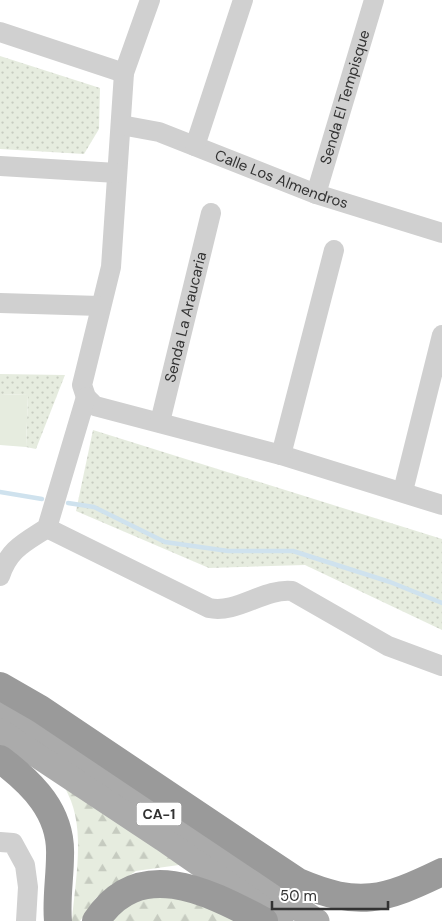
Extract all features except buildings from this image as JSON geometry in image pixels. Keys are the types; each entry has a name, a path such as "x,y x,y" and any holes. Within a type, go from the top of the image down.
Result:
{"highway":[{"path":"0,686 47,714 298,882 334,895 373,898 394,894 442,872"},
{"path":"0,759 17,771 41,795 55,820 60,853 58,921"},
{"path":"96,921 110,905 126,893 144,885 161,883 196,888 218,897 264,921"}],"main road":[{"name":"CA-1","path":"0,707 317,921"},
{"name":"CA-1","path":"0,731 163,839 281,921"}],"street":[{"path":"150,0 124,73 111,267 82,385 86,398 95,406 281,455 403,491 442,505"},
{"path":"195,146 243,0"},
{"name":"Senda El Tempisque","path":"316,194 374,0"},
{"path":"0,32 124,73"},
{"name":"Calle Los Almendros","path":"121,125 159,132 316,194 441,231"},
{"path":"0,166 117,173"},
{"name":"Senda La Araucaria","path":"160,422 211,213"},
{"path":"281,455 334,250"},
{"path":"0,303 100,306"},
{"path":"403,491 442,335"},
{"path":"0,576 4,563 14,550 47,528 86,398"},
{"path":"47,528 209,608 223,609 281,591 292,591 388,646 442,666"},
{"path":"0,842 13,843 25,865 28,887 26,921"}],"green space":[{"path":"0,56 100,88 99,129 84,154 0,149"},
{"path":"0,374 65,375 36,449 26,447 28,395 0,394"},
{"path":"0,394 28,395 26,447 0,445"},
{"path":"93,430 442,539 442,630 305,565 209,568 76,511"},
{"path":"55,774 186,864 136,871 96,898 80,921 72,921 78,856 77,824 68,794"},
{"path":"164,892 244,921 110,921 132,901"}],"waterway":[{"path":"0,492 42,499"},
{"path":"68,503 94,507 165,542 228,551 293,551 390,582 442,603"}]}
